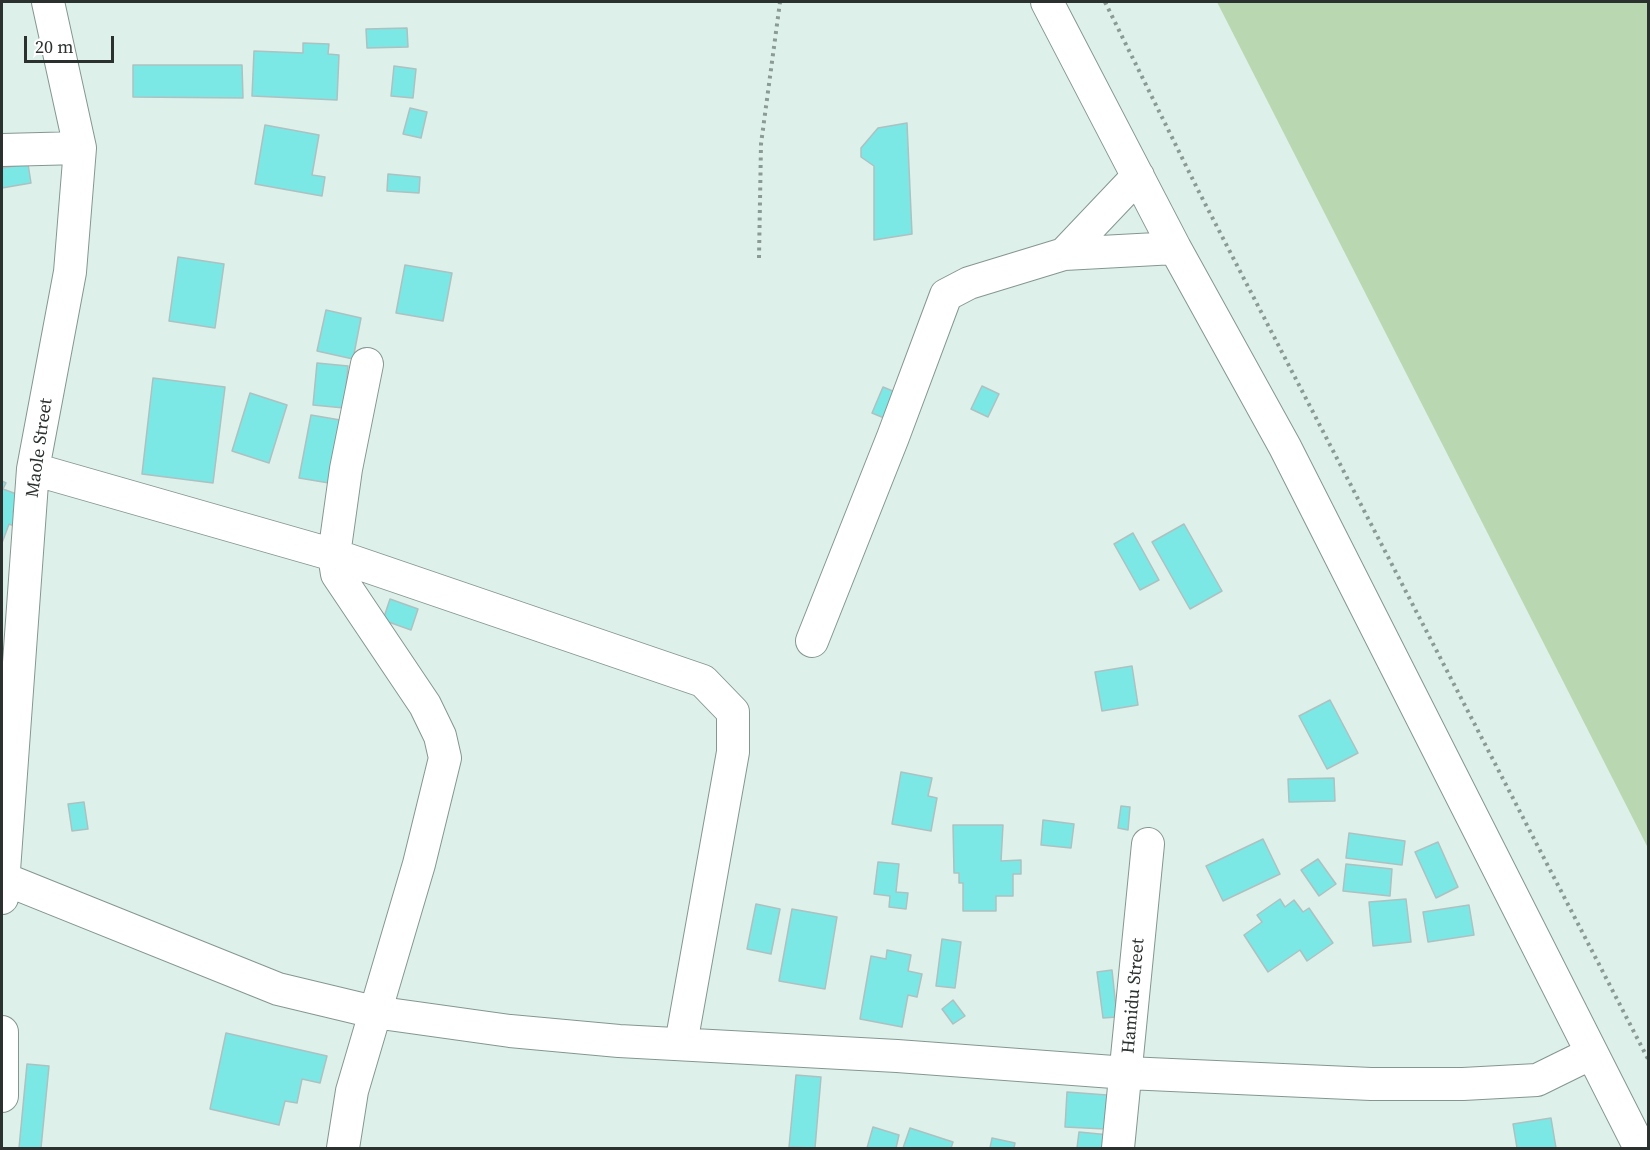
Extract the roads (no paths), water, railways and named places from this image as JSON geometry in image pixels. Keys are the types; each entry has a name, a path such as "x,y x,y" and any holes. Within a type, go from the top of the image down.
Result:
{"street":[{"name":"Maole Street","path":"2,885 33,469 70,272 80,148 48,2"},
{"path":"1047,2 1175,248 1285,447 1640,1149"},
{"path":"2,150 80,148"},
{"path":"1064,254 1138,176"},
{"path":"812,641 893,437 946,295 969,283 1064,254 1175,248"},
{"path":"343,1149 352,1091 419,864 445,758 440,736 425,705 337,574 334,555 346,469 367,364"},
{"path":"33,469 334,555 703,681 733,712 733,752 681,1044"},
{"name":"Hamidu Street","path":"1118,1149 1148,844"},
{"path":"2,885 278,988 374,1012 510,1031 1126,1073 1359,1083 1473,1083 1537,1080 1592,1053"},
{"path":"2,1032 2,1096"}]}
